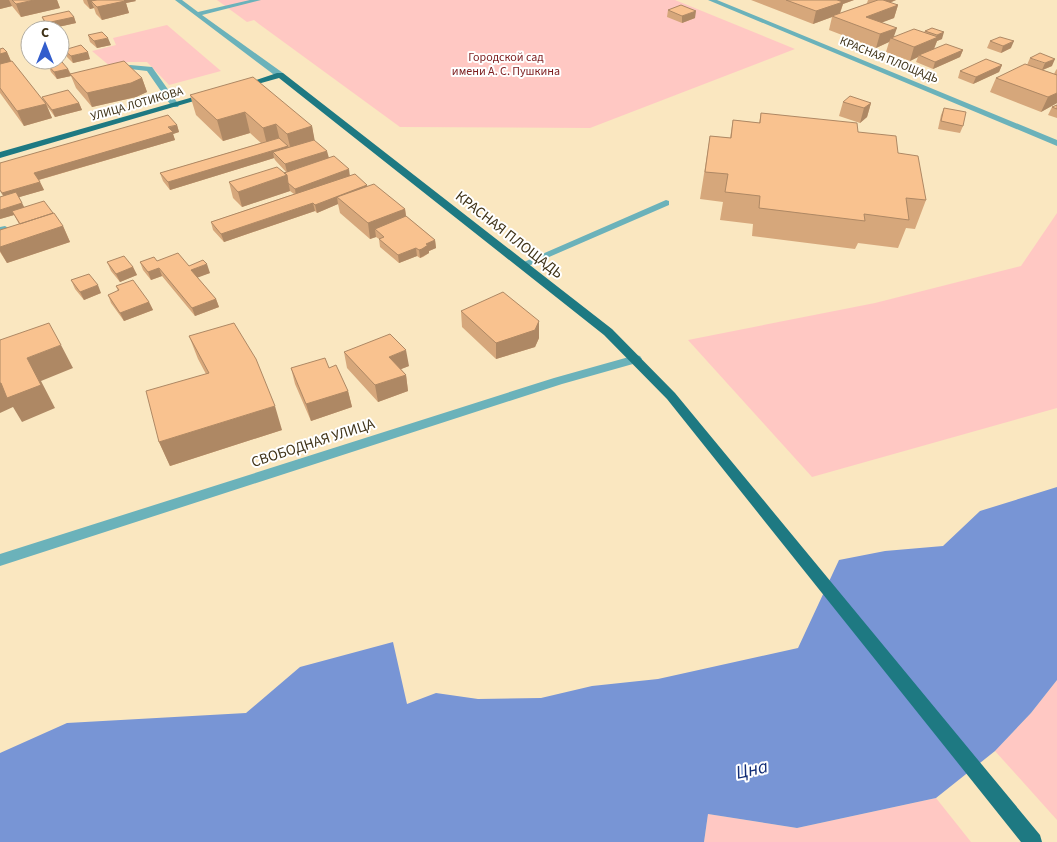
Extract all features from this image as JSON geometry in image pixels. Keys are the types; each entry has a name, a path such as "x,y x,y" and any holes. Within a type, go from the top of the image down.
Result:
{"main road":[{"path":"236,88 280,75"},
{"name":"КРАСНАЯ ПЛОЩАДЬ","path":"280,75 608,332 636,359 671,396 1033,842"},
{"name":"УЛИЦА ЛОТИКОВА","path":"0,154 219,93"}],"street":[{"path":"178,0 280,75"},
{"path":"197,14 258,0"},
{"name":"КРАСНАЯ ПЛОЩАДЬ","path":"711,0 1057,143"},
{"path":"105,74 130,67 148,69 175,105"},
{"path":"522,265 666,203"},
{"name":"СВОБОДНАЯ УЛИЦА","path":"0,560 566,379 636,359"}],"green space":[{"name":"Городской сад имени А. С. Пушкина","path":"217,0 675,0 795,49 590,128 400,127 254,20 247,22"},
{"path":"167,25 221,71 169,85 147,62 128,62 111,67 92,51 116,45 113,38"},
{"path":"1057,213 1057,408 812,477 688,340 875,303 1021,266"},
{"path":"1057,680 1057,820 995,751 1031,713"},
{"path":"936,798 971,842 704,842 708,814 797,828"}],"water":[{"name":"Цна","path":"1057,487 1057,680 1031,713 995,751 936,798 797,828 708,814 704,842 0,842 0,753 67,723 246,713 300,667 393,642 407,704 436,693 478,699 541,698 592,686 658,679 798,648 839,560 885,551 943,546 980,511"}],"building":[{"path":"12,0 34,0 16,4"},
{"path":"786,0 837,0 843,2 816,11"},
{"path":"878,0 898,5 866,17 897,28 880,34 832,16"},
{"path":"91,1 125,1 97,7"},
{"path":"681,5 696,11 682,16 668,10"},
{"path":"69,11 74,17 60,20 44,20 42,17"},
{"path":"932,28 944,32 937,35 925,31"},
{"path":"914,29 938,37 914,47 891,38"},
{"path":"102,32 108,38 94,41 88,35"},
{"path":"1000,37 1014,41 1003,46 990,41"},
{"path":"946,44 963,50 935,62 919,55"},
{"path":"81,45 88,52 71,56 70,48"},
{"path":"3,48 7,52 0,54 0,49"},
{"path":"1040,53 1055,59 1045,63 1030,58"},
{"path":"986,59 1002,65 976,77 960,71"},
{"path":"12,61 46,104 17,111 0,88 0,64"},
{"path":"124,61 142,78 131,83 87,93 70,74"},
{"path":"1025,64 1057,75 1057,93 1048,97 996,78"},
{"path":"253,77 312,126 287,134 276,124 263,128 245,112 217,120 190,95"},
{"path":"68,90 79,103 52,110 42,97"},
{"path":"850,96 871,103 864,108 843,102"},
{"path":"944,108 966,112 963,126 941,121"},
{"path":"761,113 857,123 858,132 896,136 898,153 918,156 926,200 906,198 909,220 864,214 865,221 759,208 760,196 725,192 728,174 705,172 710,136 731,138 733,120 760,123"},
{"path":"168,115 177,125 168,127 173,132 34,173 40,182 2,193 0,190 0,163"},
{"path":"279,138 288,146 168,182 160,173"},
{"path":"314,140 327,151 285,164 273,152"},
{"path":"334,156 349,169 295,189 288,183 287,175 284,173"},
{"path":"277,167 287,175 238,192 229,182"},
{"path":"355,174 367,185 315,205 313,203 221,234 211,222"},
{"path":"374,184 405,209 368,223 337,197"},
{"path":"16,192 22,203 0,210 0,197"},
{"path":"44,201 53,213 20,224 12,211"},
{"path":"54,213 63,226 0,247 0,230"},
{"path":"406,216 435,240 426,244 428,245 422,249 416,248 398,255 379,239 384,237 375,229"},
{"path":"178,253 189,266 203,260 207,264 191,270 216,299 192,308 159,268 148,272 140,262 154,257 157,261"},
{"path":"124,256 133,267 116,274 107,262"},
{"path":"89,274 98,285 80,292 71,280"},
{"path":"133,280 149,302 120,313 108,295 119,290 116,286"},
{"path":"503,292 539,321 535,330 496,343 461,311"},
{"path":"49,323 61,345 27,358 41,385 7,398 0,383 0,340"},
{"path":"234,323 256,359 275,406 159,442 146,391 209,373 189,336"},
{"path":"390,334 406,350 389,357 406,375 375,385 344,352"},
{"path":"325,358 329,368 336,365 348,391 306,404 291,368"}]}
